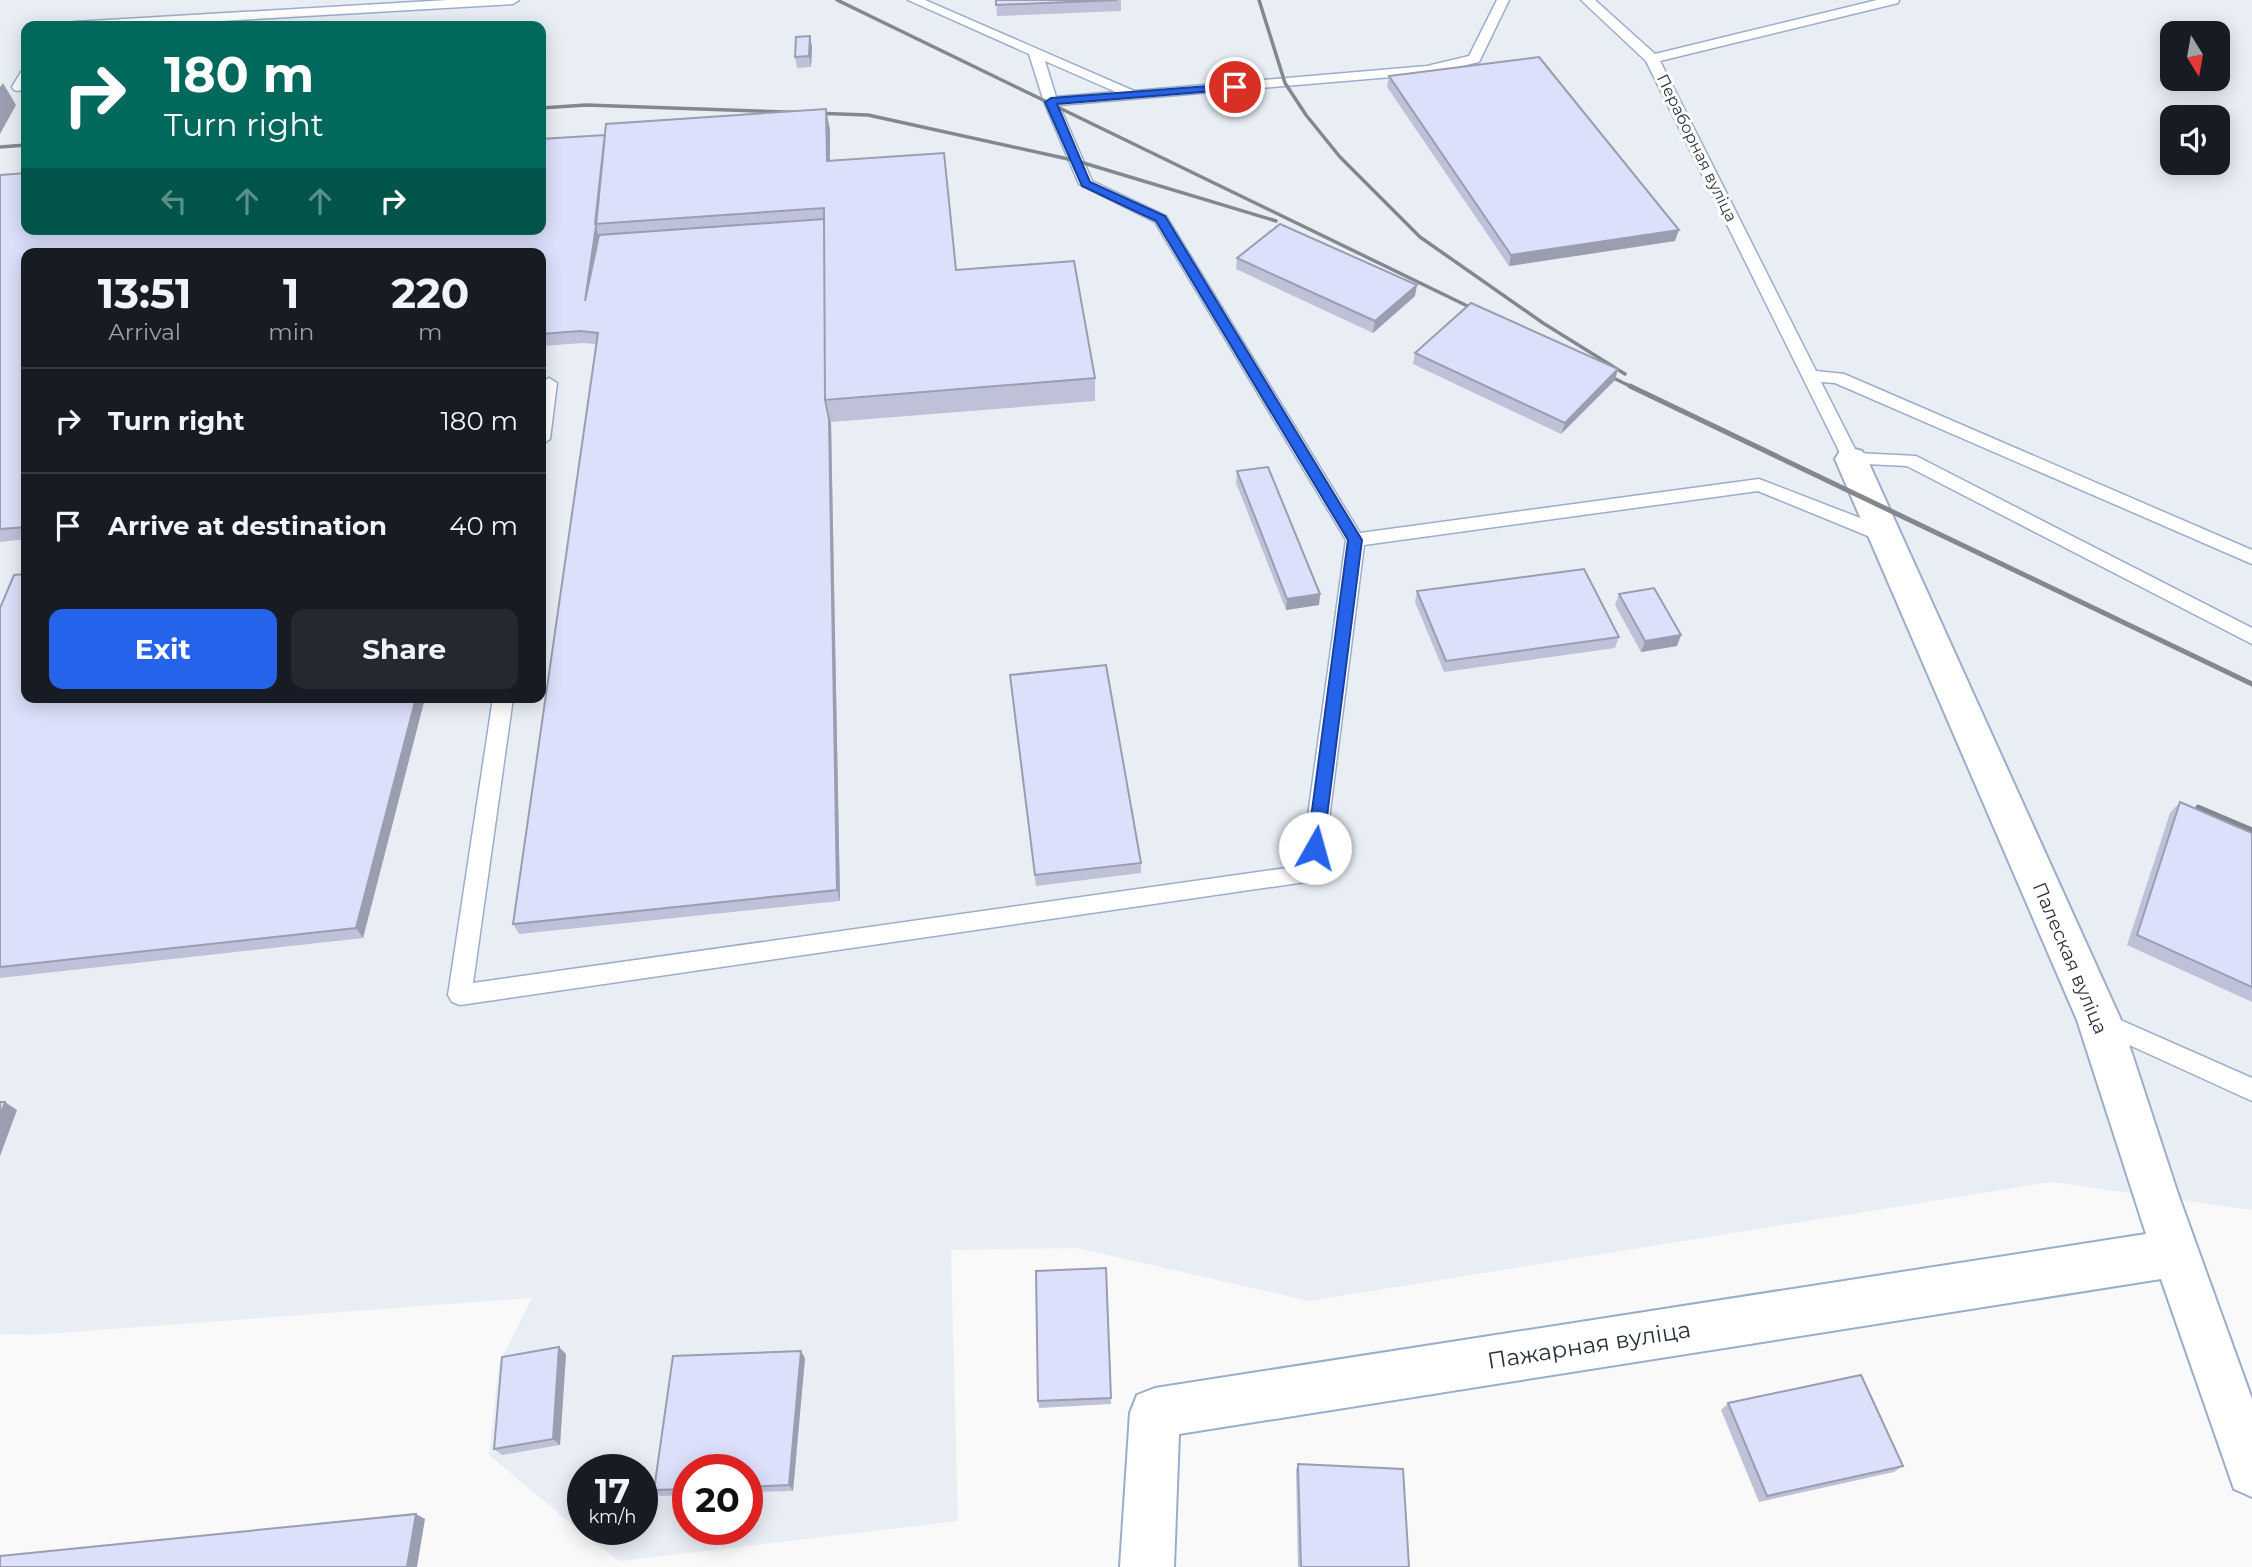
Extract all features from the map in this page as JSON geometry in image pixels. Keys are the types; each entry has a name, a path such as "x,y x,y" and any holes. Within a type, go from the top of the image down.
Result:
{"street":[{"name":"Палеская вуліца","path":"1851,459 2099,1020 2252,1471"},
{"name":"Пажарная вуліца","path":"1147,1567 1155,1413 2177,1253"}],"lane":[{"path":"158,21 513,0"},
{"path":"914,0 1133,95"},
{"path":"1051,102 1427,70 1474,59 1503,0"},
{"path":"1587,0 1652,59"},
{"name":"Пераборная вуліца","path":"1851,459 1652,59 1893,0"},
{"path":"502,703 460,995 1311,874 1355,540 1161,219 1086,184 1051,102 1035,52"},
{"path":"1810,376 1838,378 2252,557"},
{"path":"546,404 549,383"},
{"path":"1851,459 1910,460 2252,637"},
{"path":"1355,540 1759,485 1887,536"},
{"path":"2099,1020 2252,1090"}],"shaded area":[{"path":"0,0 2252,0 2252,1210 2051,1182 1309,1301 1077,1248 951,1250 958,1521 763,1544 763,1454 672,1454 672,1545 755,1545 620,1561 598,1545 658,1545 658,1454 567,1454 567,1520 489,1455 499,1363 532,1298 31,1335 0,1334"}],"building":[{"path":"996,0 1117,0 996,5"},
{"path":"810,36 809,56 795,57 796,37"},
{"path":"1539,57 1679,230 1511,255 1389,76"},
{"path":"826,109 827,161 944,153 956,270 1074,261 1095,378 825,400 824,208 595,224 606,124"},
{"path":"605,135 585,301 599,235 824,219 825,400 829,419 837,890 513,924 598,333 580,331 546,334 546,248 21,248 21,527 0,529 0,175 21,173 21,235 546,235 546,139"},
{"path":"1280,224 1417,285 1375,321 1237,258"},
{"path":"1471,303 1618,369 1565,423 1415,353"},
{"path":"1268,467 1320,594 1287,599 1237,471"},
{"path":"1584,569 1619,637 1446,661 1417,591"},
{"path":"21,574 21,703 415,703 356,928 0,967 0,608 14,575"},
{"path":"1654,588 1681,635 1645,641 1619,594"},
{"path":"1106,665 1141,863 1035,875 1010,675"},
{"path":"2180,802 2252,833 2252,987 2137,935"},
{"path":"0,1102 5,1102 0,1115"},
{"path":"1106,1268 1111,1398 1038,1401 1036,1271"},
{"path":"559,1347 553,1439 494,1449 502,1357"},
{"path":"801,1351 789,1485 763,1486 763,1454 672,1454 672,1489 658,1490 658,1462 673,1356"},
{"path":"1861,1375 1903,1466 1767,1496 1728,1403"},
{"path":"1298,1464 1403,1469 1409,1567 1301,1567"},
{"path":"416,1514 407,1567 0,1567 0,1556"}],"railway":[{"path":"837,0 1486,315"},
{"path":"1259,0 1285,83 1306,115 1340,157 1420,237 1543,323 1625,374"},
{"path":"546,108 586,105 868,115 1077,161 1276,221"},
{"path":"0,147 21,145"},
{"path":"1599,371 1634,388"},
{"path":"1630,386 2252,684"},
{"path":"2198,807 2252,830"}],"route":[{"path":"1235,87 1051,102 1086,184 1161,219 1355,540 1315,848"}]}
